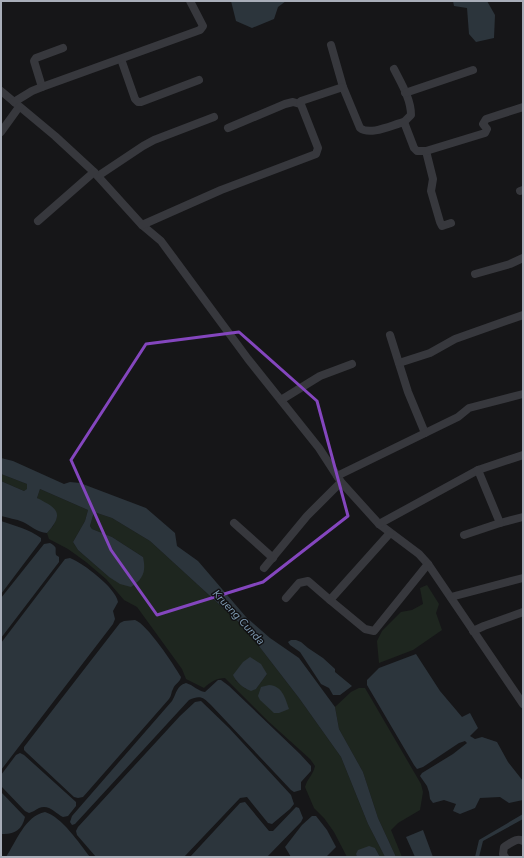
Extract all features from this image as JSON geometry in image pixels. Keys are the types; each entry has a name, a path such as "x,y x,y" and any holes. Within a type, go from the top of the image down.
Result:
{"street":[{"path":"1,132 17,104 32,91 200,30 203,26 190,1"},
{"path":"331,45 343,87 358,126 362,130 371,132 404,122 411,115 405,93 394,70"},
{"path":"42,87 34,61 36,58 63,48"},
{"path":"121,59 135,99 138,102 199,80"},
{"path":"405,93 473,70"},
{"path":"300,104 302,100 343,87"},
{"path":"1,91 55,136 96,174 142,225 160,241 217,319 319,448 339,479 379,524 419,554 428,564 523,704"},
{"path":"228,128 285,104 293,102 300,104"},
{"path":"142,225 221,190 316,154 318,148 300,104"},
{"path":"404,122 415,150 426,151 485,133 487,129 483,124 486,119 523,108"},
{"path":"38,221 96,174 148,143 214,117"},
{"path":"426,151 433,179 431,191 440,222 442,226 451,223"},
{"path":"475,274 510,264 523,258"},
{"path":"399,363 430,352 455,339 523,315"},
{"path":"390,335 408,392 425,433"},
{"path":"281,400 320,376 352,364"},
{"path":"264,568 339,479 425,433 458,418 469,408 523,394"},
{"path":"379,524 478,470 523,455"},
{"path":"478,470 500,523"},
{"path":"464,535 523,517"},
{"path":"234,523 273,558"},
{"path":"330,600 390,533"},
{"path":"286,598 299,583 308,581 365,629 374,631 428,564"},
{"path":"451,597 523,578"},
{"path":"473,631 523,612"},
{"path":"505,857 503,854 504,847 518,839 523,841"}],"highlighted area":[{"path":"239,332 317,401 348,516 263,582 157,615 111,550 71,460 146,344"}],"shaded area":[{"path":"1,474 27,484 27,490 24,491 1,481"},
{"path":"40,489 88,510 85,521 73,542 78,550 109,577 143,557 112,537 92,529 90,526 94,512 112,518 150,541 245,628 299,698 341,757 368,824 385,857 380,857 375,848 356,854 357,857 347,857 334,832 324,818 314,808 305,787 315,766 310,759 269,722 225,678 214,681 204,688 186,679 182,669 137,607 124,600 106,579 86,562 68,549 49,539 47,533 53,526 57,517 37,498","holes":["267,674 256,689 246,689 235,680"]},
{"path":"427,585 439,604 436,613 442,630 413,650 379,663 377,641 382,631 401,612 412,610 423,604 420,588"},
{"path":"359,688 365,688 421,784 423,792 420,810 398,823 391,830 402,857 396,857 378,818 363,772 339,729 335,707 351,692"}],"water":[{"path":"231,1 286,1 278,7 274,19 252,28 236,21"},
{"path":"453,1 487,1 495,15 494,38 476,42 469,34 467,8 454,6"},
{"name":"Krueng Cunda","path":"1,458 13,461 64,484 70,482 80,483 146,508 175,533 177,546 198,561 246,617 270,638 299,658 335,707 339,729 363,772 378,818 396,857 385,857 368,824 341,757 299,698 245,628 150,541 112,518 94,512 90,526 92,529 112,537 143,557 143,574 131,587 120,584 109,577 78,550 73,542 85,521 88,510 40,489 37,498 54,508 57,516 53,526 47,533 37,530 20,521 1,516 1,481 24,491 27,489 27,484 1,474"},
{"path":"1,521 32,532 41,538 41,541 1,594"},
{"path":"50,543 56,548 56,555 59,557 59,562 1,638 1,598 44,544"},
{"path":"70,558 90,570 105,583 116,596 118,602 113,611 115,619 113,624 1,770 1,643 65,559"},
{"path":"135,620 146,629 160,646 181,677 179,682 174,687 169,699 83,797 74,797 24,750 24,747 120,623"},
{"path":"291,640 301,642 323,658 335,669 335,672 352,686 340,695 333,695 329,688 321,684 300,652 290,645 288,642"},
{"path":"416,654 440,691 462,717 470,713 478,728 470,736 475,739 482,737 497,742 508,762 523,781 523,800 509,803 500,797 480,798 475,808 460,814 453,811 456,804 444,800 433,803 430,799 427,786 420,776 422,773 453,754 467,743 465,741 459,743 423,767 417,769 367,685 367,680 379,668"},
{"path":"250,657 261,664 267,674 256,689 251,691 240,684 233,675 243,662"},
{"path":"218,680 221,680 229,686 311,766 311,771 301,782 301,790 294,792 291,790 208,702 199,697 189,700 75,824 72,825 70,822 72,816 172,701 180,686 186,683 205,692"},
{"path":"269,685 277,687 280,690 289,709 279,713 274,713 260,700 258,696 261,687"},
{"path":"201,701 229,728 291,795 294,804 272,824 268,823 247,797 240,798 184,857 96,857 77,835 76,831 78,827 180,716 195,702"},
{"path":"20,753 76,802 76,806 68,816 63,817 46,807 39,808 29,813 25,811 1,786 1,775 16,755"},
{"path":"1,792 25,817 20,828 10,834 1,834"},
{"path":"245,802 269,831 273,831 296,807 299,808 303,818 301,822 267,857 190,857 240,803"},
{"path":"45,812 58,819 64,825 90,857 6,857 17,837 27,824 38,814"},
{"path":"523,814 523,819 483,841 479,857 475,857 479,840"},
{"path":"312,816 316,816 327,830 336,847 326,857 291,857 285,847 302,825"},
{"path":"423,830 433,857 415,857 406,837"},
{"path":"369,846 375,848 380,857 357,857 356,854 358,850"}]}
